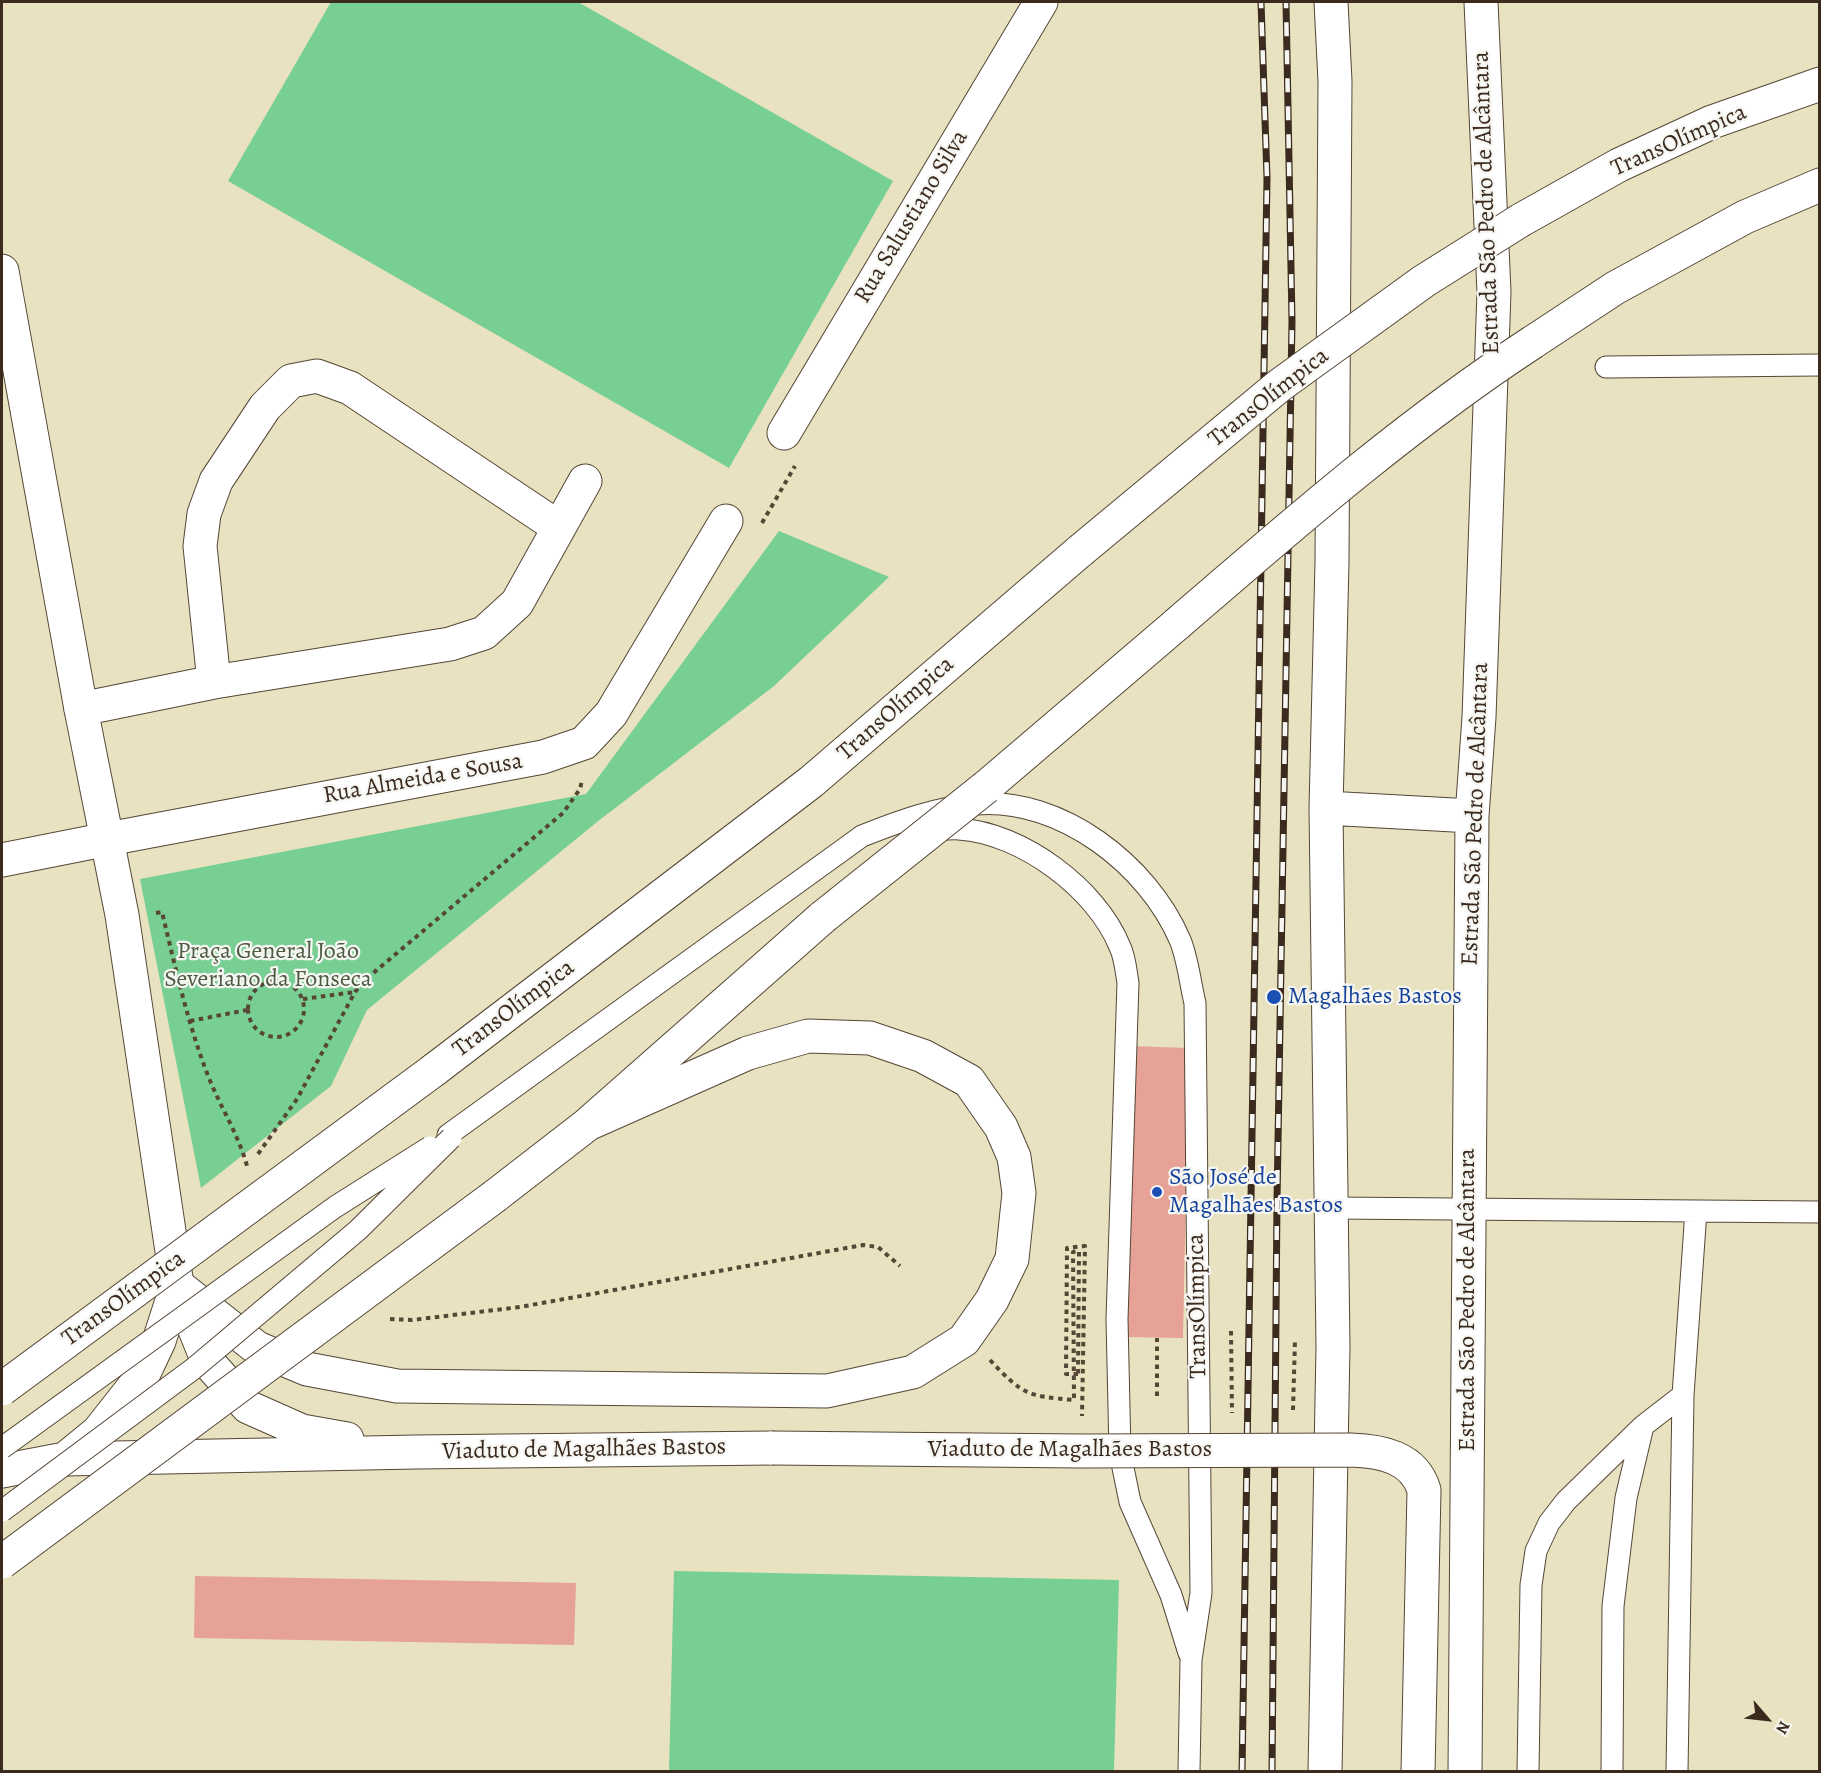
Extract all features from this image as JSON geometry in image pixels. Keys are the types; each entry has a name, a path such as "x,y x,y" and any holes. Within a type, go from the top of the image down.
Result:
{"main road":[{"name":"Rua Salustiano Silva","path":"784,433 1041,2"},
{"path":"1325,1772 1333,1208 1326,807 1332,562 1335,93 1331,2"},
{"name":"Estrada São Pedro de Alcântara","path":"1465,1772 1472,816 1479,717 1494,292 1481,2"},
{"name":"TransOlímpica","path":"2,1389 434,1070 812,782 1080,551 1280,385 1424,281 1521,220 1619,165 1712,122 1820,84"},
{"path":"2,1563 495,1196 588,1124 823,917 986,787 1336,488 1479,377 1615,288 1745,217 1820,185"},
{"path":"2,271 81,709 124,927 177,1285 159,1341 143,1375 98,1432 65,1460 2,1471"},
{"path":"214,682 200,546 204,514 222,472 265,407 291,381 317,376 350,388 558,526"},
{"path":"81,709 214,682 450,644 484,633 517,603 585,481"},
{"name":"Rua Almeida e Sousa","path":"2,860 543,757 584,743 611,714 726,521"},
{"path":"1326,807 1472,816"},
{"path":"177,1285 257,1348 307,1369 397,1386 827,1392 913,1372 964,1340 992,1300 1012,1258 1019,1193 1014,1157 1001,1127 969,1081 923,1056 870,1038 808,1036 748,1053 588,1124"},
{"name":"Viaduto de Magalhães Bastos","path":"177,1285 208,1362 248,1407 302,1431 416,1452"},
{"name":"Viaduto de Magalhães Bastos","path":"65,1460 416,1452 772,1448 1081,1451 1374,1450 1410,1465 1420,1476 1424,1490 1418,1772"}],"lane":[{"path":"1605,367 1820,364"},
{"name":"TransOlímpica","path":"2,1448 335,1207 450,1137 862,836 920,813 977,804 1022,806 1072,826 1115,854 1154,894 1180,941 1195,1003 1201,1593 1191,1660 1189,1772"},
{"name":"TransOlímpica","path":"862,836 959,829 1000,839 1036,855 1075,883 1101,914 1121,947 1128,983 1117,1319 1120,1453 1130,1502 1171,1595 1191,1660"},
{"name":"TransOlímpica","path":"2,1511 193,1369 358,1230 450,1137"},
{"path":"1333,1208 1820,1212"},
{"path":"1677,1772 1683,1395 1696,1210"},
{"path":"1528,1772 1531,1585 1536,1551 1548,1523 1566,1501 1643,1426 1683,1395"},
{"path":"1612,1772 1612,1606 1626,1498 1643,1426"}],"path":[{"path":"247,1165 264,1148 297,1099 356,992 387,961 563,813 580,789 584,743"},
{"path":"265,983 287,983 297,989 303,999 305,1011 301,1023 294,1032 282,1037 269,1037 258,1032 250,1022 247,1010 249,999 255,989 265,983"},
{"path":"303,999 356,992"},
{"path":"190,1021 247,1010"},
{"path":"987,1358 1024,1393 1074,1400 1073,1252 1079,1251 1078,1374 1066,1374 1067,1248 1085,1246 1081,1451"},
{"path":"1231,1331 1232,1413"},
{"path":"1157,1338 1157,1396"},
{"path":"1293,1410 1295,1340"}],"green space":[{"path":"331,2 578,2 893,181 729,468 228,181"},
{"name":"Praça General João Severiano da Fonseca","path":"779,531 889,577 774,686 597,822 367,1010 331,1086 201,1188 140,879 586,794"},
{"path":"674,1571 1119,1580 1114,1771 669,1771"}],"building":[{"name":"São José de Magalhães Bastos","path":"1130,1046 1189,1048 1183,1338 1125,1337"},
{"path":"195,1576 576,1583 574,1645 194,1638"}],"railway":[{"path":"1242,1772 1267,178 1261,2"},
{"path":"1272,1772 1277,1200 1292,321 1286,2"}],"place":[{"name":"Magalhães Bastos","path":"1274,997"},
{"name":"São José de Magalhães Bastos","path":"1157,1192"}]}
